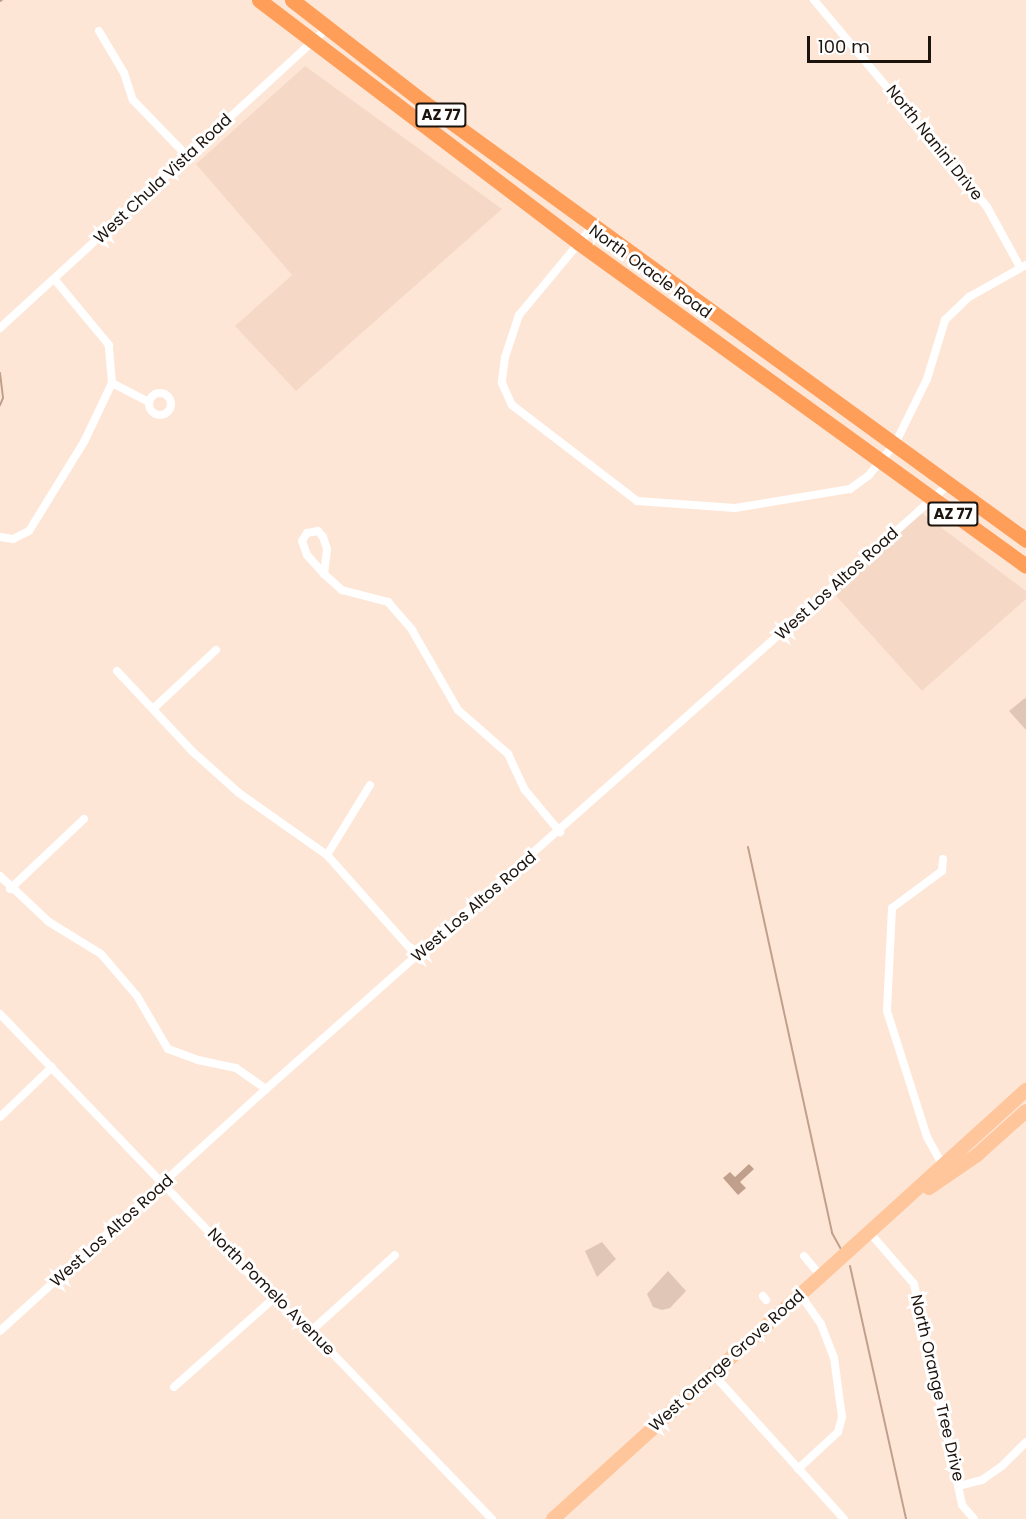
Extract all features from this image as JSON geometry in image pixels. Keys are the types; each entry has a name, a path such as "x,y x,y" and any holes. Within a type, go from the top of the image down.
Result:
{"highway":[{"name":"North Oracle Road","path":"259,0 311,43 579,243 1026,566"},
{"name":"North Oracle Road","path":"292,0 326,29 1026,540"}],"main road":[{"name":"West Orange Grove Road","path":"947,1171 1026,1090"},
{"name":"West Orange Grove Road","path":"553,1519 800,1294 902,1205 1026,1111"}],"street":[{"name":"North Nanini Drive","path":"814,0 987,207 1023,266"},
{"name":"West Chula Vista Road","path":"0,327 55,280 326,29"},
{"path":"99,31 124,73 133,100 187,156"},
{"path":"594,226 519,315 505,357 502,383 512,405 618,490 637,501 735,508 850,489 880,462 895,444 927,379 945,320 969,297 1023,266"},
{"path":"0,537 13,540 29,531 84,442 112,383 110,345 55,280"},
{"path":"112,383 149,402"},
{"name":"West Los Altos Road","path":"0,1331 266,1089 561,832 949,484"},
{"path":"324,574 327,549 323,537 318,531 307,533 302,541 307,555 324,574 342,590 388,602 412,630 458,710 508,754 525,790 561,832"},
{"path":"154,708 216,650"},
{"path":"117,671 192,751 239,793 327,855 418,957"},
{"path":"327,855 370,785"},
{"path":"10,889 84,819"},
{"path":"943,859 942,871 892,908 887,1011 927,1137 947,1171"},
{"path":"0,876 10,889 49,922 101,954 137,996 168,1048 198,1060 236,1068 266,1089"},
{"name":"North Pomelo Avenue","path":"0,1014 165,1183 273,1299 311,1331 492,1519"},
{"path":"0,1117 52,1068"},
{"name":"North Orange Tree Drive","path":"870,1233 914,1284 962,1505 974,1519"},
{"path":"311,1331 395,1255"},
{"path":"804,1257 821,1276"},
{"path":"798,1469 838,1432 842,1417 834,1358 821,1324 800,1294"},
{"path":"174,1387 273,1299"},
{"path":"713,1374 844,1519"},
{"path":"959,1486 982,1480 1002,1466 1026,1442"}],"shaded area":[{"path":"305,66 502,209 296,391 235,326 292,275 196,164"},
{"path":"915,508 1026,591 1026,599 922,691 828,587"},
{"path":"1026,699 1026,730 1009,711"},
{"path":"749,1164 754,1169 740,1182 746,1188 738,1195 723,1178 730,1172 735,1177"},
{"path":"602,1242 616,1259 597,1277 585,1251"},
{"path":"668,1271 686,1291 670,1308 662,1310 653,1307 647,1294"}],"waterway":[{"path":"0,373 3,398 0,405"},
{"path":"748,847 832,1233 841,1249"},
{"path":"850,1266 906,1519"}]}
